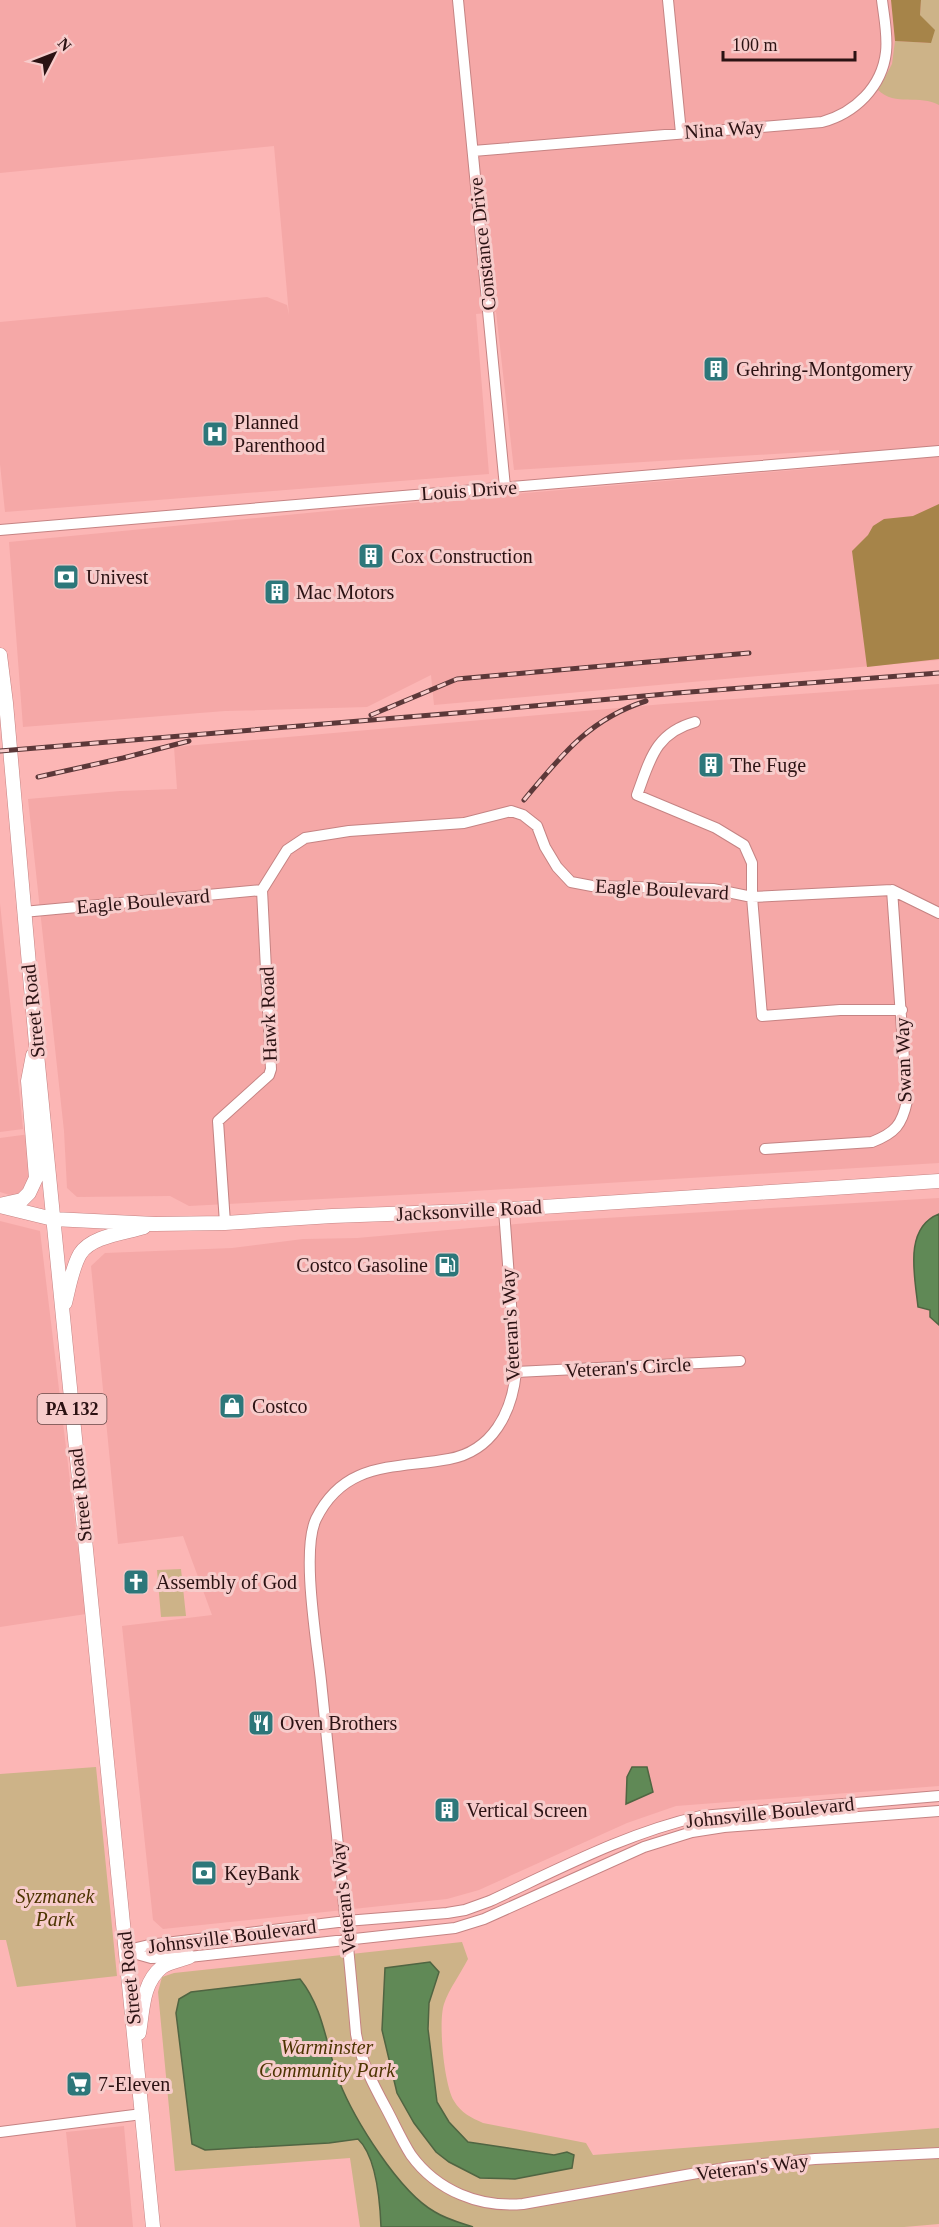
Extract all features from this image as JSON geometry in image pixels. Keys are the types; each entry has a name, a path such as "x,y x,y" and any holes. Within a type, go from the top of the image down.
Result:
{"main road":[{"name":"Street Road","path":"0,655 3,728 153,2227"},
{"path":"0,1206 22,1200 29,1193 36,1178 28,1081 36,1044"},
{"name":"Jacksonville Road","path":"0,1206 53,1219 155,1224 225,1223 332,1216 504,1210 939,1181"},
{"path":"63,1314 73,1271 81,1252 98,1240 155,1224"},
{"path":"136,2053 146,1989 150,1979 163,1966 189,1957"}],"street":[{"name":"Constance Drive","path":"458,0 505,487"},
{"path":"668,0 681,133"},
{"name":"Nina Way","path":"473,151 822,122 834,119 853,108 874,86 884,63 886,44 882,0"},
{"name":"Louis Drive","path":"0,530 939,451"},
{"path":"695,722 673,731 658,745 637,795 716,828 744,845 751,857 762,1016 840,1010 902,1010"},
{"name":"Eagle Boulevard","path":"23,912 262,890 287,850 305,838 349,831 464,823 511,811 523,815 537,826 545,847 557,867 571,882 592,886 713,889 752,897 892,890"},
{"name":"Hawk Road","path":"225,1223 218,1121 269,1075 271,1069 262,890"},
{"path":"892,890 939,913"},
{"name":"Swan Way","path":"765,1149 872,1142 888,1136 903,1119 908,1101 892,890"},
{"name":"Veteran's Way","path":"504,1210 516,1372 508,1412 501,1424 485,1441 469,1452 450,1459 383,1467 357,1477 329,1499 311,1534 309,1551 316,1632 356,2034 367,2072 414,2158 430,2176 464,2196 496,2205 517,2205 731,2167 815,2159 939,2153"},
{"name":"Veteran's Circle","path":"516,1372 740,1361"},
{"name":"Johnsville Boulevard","path":"126,1951 149,1945 465,1910 490,1901 635,1834 701,1816 939,1796"},
{"name":"Johnsville Boulevard","path":"126,1951 151,1958 189,1957 438,1931 484,1919 644,1847 692,1832 724,1827 939,1811"},
{"path":"0,2132 142,2114"}],"shaded area":[{"path":"0,0 939,0 939,660 434,705 431,675 367,707 225,711 23,727 9,542 420,502 841,466 839,450 514,470 496,312 476,314 489,474 5,512 0,464 0,322 267,297 287,305 289,315 274,146 0,173"},
{"path":"891,0 921,0 920,15 935,30 931,43 895,41"},
{"path":"939,504 939,659 867,667 852,551 868,535 873,526 884,519 913,516"},
{"path":"939,684 939,1163 189,1206 170,1196 77,1197 67,1188 64,1131 28,799 120,791 177,789 174,747 664,704"},
{"path":"0,903 23,1129 0,1132"},
{"path":"30,1134 33,1173 21,1195 13,1196 0,1192 0,1138"},
{"path":"939,1198 939,1786 676,1806 627,1823 479,1890 447,1899 163,1929 153,1920 122,1626 212,1615 183,1536 118,1544 91,1266 105,1253 232,1248 303,1239 357,1238 539,1222"},
{"path":"939,1214 939,1325 930,1317 930,1310 918,1307 914,1254 920,1230"},
{"path":"0,1221 40,1231 86,1614 0,1627"},
{"path":"632,1767 647,1767 653,1792 626,1804 627,1777"},
{"path":"430,1962 439,1972 429,2003 428,2029 437,2102 449,2122 468,2142 554,2155 567,2152 574,2155 572,2168 515,2179 480,2178 449,2162 436,2152 414,2123 397,2093 382,2030 385,1968"},
{"path":"300,1979 319,2015 346,2097 379,2153 421,2202 444,2217 473,2227 381,2227 373,2168 358,2139 329,2143 205,2150 192,2144 176,2013 179,1999 191,1992"},
{"path":"124,2126 133,2227 76,2227 66,2132"}],"green space":[{"path":"921,0 939,0 939,105 924,100 892,98 878,90 892,64 895,41 931,43 920,15"},
{"path":"181,1569 186,1616 161,1617 157,1570"},
{"name":"Syzmanek Park","path":"96,1767 117,1976 17,1987 6,1940 0,1940 0,1774"},
{"name":"Warminster Community Park","path":"462,1942 468,1959 444,2004 442,2038 450,2093 463,2112 471,2117 483,2123 586,2143 593,2155 939,2128 939,2224 904,2227 360,2227 350,2158 175,2171 158,1992 162,1977 174,1973"}],"railway":[{"path":"371,715 457,679 749,653"},
{"path":"0,751 939,673"},
{"path":"524,800 577,741 608,718 646,701"},
{"path":"38,777 189,741"}],"place":[{"name":"Gehring-Montgomery","path":"716,369"},
{"name":"Planned Parenthood","path":"215,434"},
{"name":"Cox Construction","path":"371,556"},
{"name":"Univest","path":"66,577"},
{"name":"Mac Motors","path":"277,592"},
{"name":"The Fuge","path":"711,765"},
{"name":"Costco Gasoline","path":"447,1265"},
{"name":"Costco","path":"232,1406"},
{"name":"Assembly of God","path":"136,1582"},
{"name":"Oven Brothers","path":"261,1723"},
{"name":"Vertical Screen","path":"447,1810"},
{"name":"KeyBank","path":"204,1873"},
{"name":"7-Eleven","path":"79,2084"}]}
